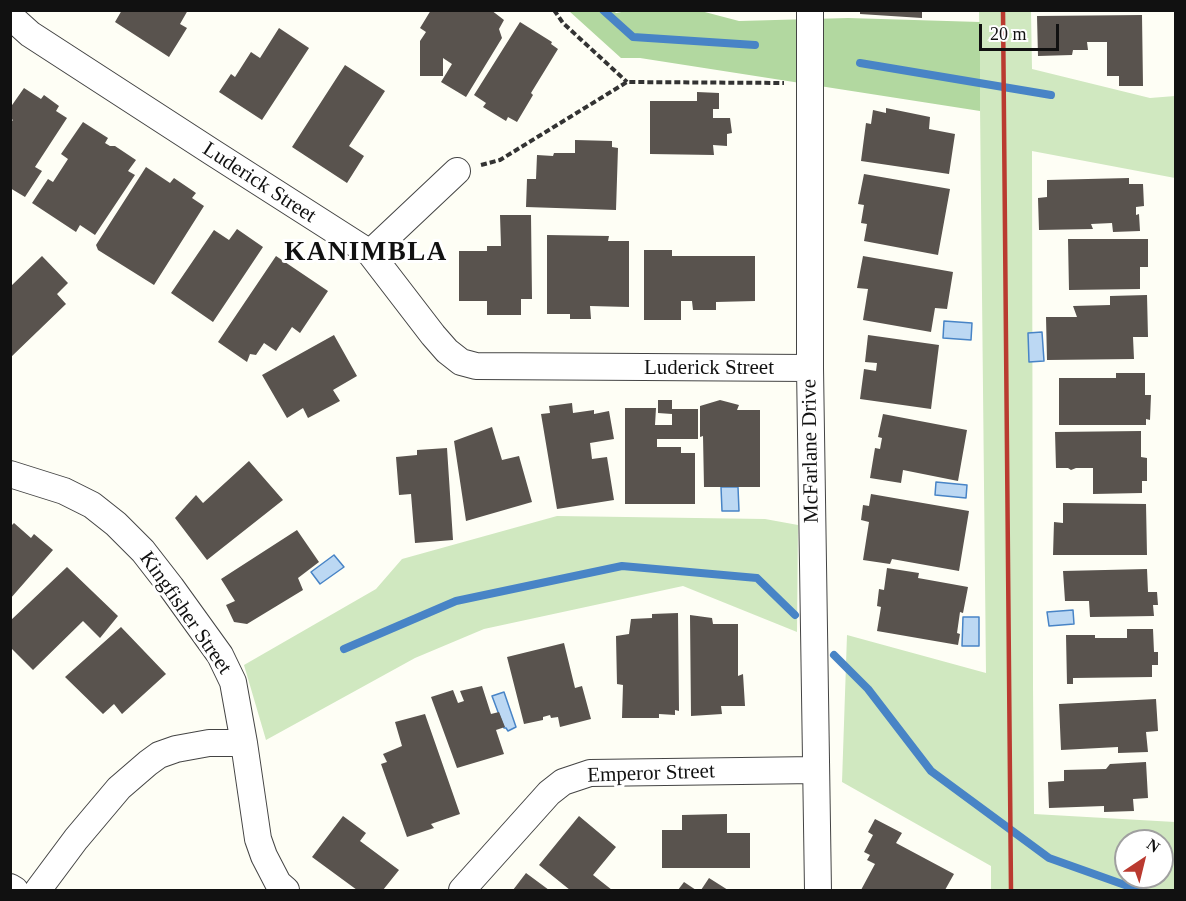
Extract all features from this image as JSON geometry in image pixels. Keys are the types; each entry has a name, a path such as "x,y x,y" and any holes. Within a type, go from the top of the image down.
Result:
{"street":[{"name":"McFarlane Drive","path":"810,10 810,368 818,891"},
{"name":"Luderick Street","path":"10,16 30,34 370,253 433,335 461,362 476,366 810,368"},
{"path":"370,253 457,171"},
{"name":"Kingfisher Street","path":"10,474 64,491 92,505 116,524 143,551 220,655 233,682 258,840 278,883 285,891"},
{"path":"38,891 76,839 119,788 159,755 176,749 209,743 244,743"},
{"name":"Emperor Street","path":"462,891 549,793 563,782 590,772 816,770"},
{"path":"10,887 15,891"}],"path":[{"path":"554,10 563,22 627,82"},
{"path":"457,171 500,160 627,82 810,83"}],"green space":[{"path":"632,10 701,11 739,21 848,18 980,22 980,111 640,58 621,58 569,11 614,11 616,13"},
{"path":"979,11 1031,11 1032,69 1150,98 1175,96 1175,178 1032,151 1034,814 1175,822 1175,890 991,890 991,866 842,782 847,635 986,673"},
{"path":"557,516 765,519 798,525 797,632 683,586 484,629 415,658 266,740 244,665 376,589 402,559"}],"water":[{"path":"944,321 972,323 971,340 943,338"},
{"path":"1042,332 1044,361 1029,362 1028,333"},
{"path":"936,482 967,485 966,498 935,495"},
{"path":"721,487 738,487 739,511 722,511"},
{"path":"334,555 344,567 320,584 311,572"},
{"path":"1073,610 1074,624 1049,626 1047,612"},
{"path":"963,617 979,617 979,646 962,646"},
{"path":"504,692 516,727 508,731 504,728 492,696"}],"building":[{"path":"122,10 188,10 180,24 187,28 169,57 115,22"},
{"path":"431,10 491,10 504,20 499,29 502,38 466,97 441,82 452,64 443,58 443,76 420,76 420,41 426,32 420,28"},
{"path":"860,10 922,10 922,18 860,14"},
{"path":"1142,15 1143,86 1119,86 1119,76 1107,76 1107,42 1087,42 1088,50 1073,50 1072,55 1038,56 1037,16"},
{"path":"520,22 552,42 551,44 558,49 531,93 533,95 517,122 508,117 506,121 483,107 486,103 474,95"},
{"path":"279,28 309,48 262,120 219,92 231,74 235,77 251,52 260,58"},
{"path":"345,65 385,91 349,146 364,156 347,183 292,147"},
{"path":"24,88 41,99 44,95 59,106 56,111 67,118 35,167 42,171 25,197 10,188 10,123 13,120 10,118 10,108"},
{"path":"697,92 719,93 719,109 713,109 713,118 730,118 732,133 727,134 727,146 713,145 714,155 650,154 650,101 697,101"},
{"path":"886,108 930,117 929,129 955,134 949,174 861,161 866,123 871,124 873,110 886,113"},
{"path":"83,122 108,138 105,143 115,146 136,160 128,171 135,175 95,235 80,225 76,232 32,203 48,179 53,182 68,159 61,154"},
{"path":"575,140 612,141 612,147 618,148 616,210 526,207 527,179 536,179 537,155 553,156 554,153 575,153"},
{"path":"146,167 170,183 174,178 196,193 192,198 204,206 154,285 98,250 96,245"},
{"path":"864,174 950,189 938,255 864,241 867,224 861,223 864,205 858,204"},
{"path":"1129,178 1129,184 1143,184 1144,206 1136,207 1136,215 1139,214 1140,231 1113,232 1112,223 1091,224 1093,229 1039,230 1038,198 1047,197 1047,180"},
{"path":"500,215 531,215 532,299 521,299 521,315 487,315 487,301 459,301 459,251 487,251 487,246 501,246"},
{"path":"237,229 263,247 213,322 171,293 214,230 229,240"},
{"path":"547,235 609,236 608,241 629,241 629,307 590,306 591,319 570,319 570,314 547,314"},
{"path":"1068,239 1148,239 1148,267 1140,267 1140,289 1069,290"},
{"path":"644,250 672,250 672,256 755,256 755,301 716,302 716,310 693,310 692,301 681,301 681,320 644,320"},
{"path":"42,256 68,283 57,294 66,304 10,358 10,287"},
{"path":"276,256 328,291 300,333 292,327 276,351 264,343 256,355 250,354 247,362 218,342"},
{"path":"863,256 953,272 947,309 935,308 931,332 863,320 868,289 857,288"},
{"path":"1147,295 1148,337 1133,337 1134,359 1047,360 1046,317 1077,317 1073,306 1110,305 1110,296"},
{"path":"334,335 357,376 333,390 340,401 308,418 303,408 287,418 262,375"},
{"path":"868,335 939,345 931,409 860,399 864,369 876,371 877,363 865,362"},
{"path":"1116,373 1145,373 1145,395 1151,395 1150,420 1146,419 1146,425 1059,425 1059,378 1116,378"},
{"path":"658,400 672,400 672,409 698,409 698,439 657,439 657,447 681,447 681,453 695,453 695,504 625,504 625,408 656,408 655,425 672,425 672,414 658,413"},
{"path":"720,400 739,405 737,410 760,410 760,487 704,487 700,406"},
{"path":"572,403 573,413 594,410 594,414 609,411 614,439 590,443 592,459 607,457 614,500 557,509 541,414 550,413 549,406"},
{"path":"883,414 967,430 958,481 903,470 901,483 870,478 875,448 880,449 882,438 878,437"},
{"path":"492,427 502,460 519,456 532,502 466,521 454,441"},
{"path":"1141,431 1141,457 1147,458 1147,481 1142,481 1142,493 1093,494 1093,468 1071,470 1056,468 1055,432"},
{"path":"447,448 453,540 415,543 411,494 399,495 396,457 417,455 417,450"},
{"path":"249,461 283,500 207,560 175,518 196,495 203,503"},
{"path":"871,494 969,511 959,571 892,559 890,564 863,560 869,522 861,520 863,505 869,506"},
{"path":"1063,503 1146,504 1147,555 1053,555 1054,522 1063,523"},
{"path":"14,523 31,538 34,534 53,550 10,599 10,527"},
{"path":"297,530 319,562 298,578 303,590 247,624 234,622 226,605 235,601 221,579"},
{"path":"67,567 118,616 100,638 83,621 33,670 10,647 10,621"},
{"path":"887,568 919,573 918,578 968,587 963,613 960,612 958,645 877,631 881,607 877,606 879,589 884,590"},
{"path":"1147,569 1148,592 1157,592 1158,605 1153,605 1154,616 1090,617 1089,601 1065,601 1063,571"},
{"path":"678,613 679,711 675,710 675,715 659,714 659,718 622,718 623,685 617,684 616,636 629,634 631,619 652,618 652,614"},
{"path":"690,615 712,618 713,624 738,624 738,676 743,674 745,706 721,706 722,714 691,716"},
{"path":"121,627 166,674 122,714 114,704 103,714 65,677"},
{"path":"1127,629 1153,629 1154,652 1158,652 1158,665 1152,665 1152,677 1073,678 1073,684 1067,684 1066,635 1127,638"},
{"path":"564,643 575,688 582,686 591,719 560,727 558,717 551,718 550,715 543,717 543,720 524,724 507,657"},
{"path":"482,686 491,714 499,712 505,727 496,730 504,754 457,768 431,697 453,690 458,703 464,701 460,691"},
{"path":"1156,699 1158,731 1146,732 1148,752 1118,753 1118,747 1061,750 1059,704"},
{"path":"425,714 460,814 431,824 434,828 407,837 381,764 387,762 383,754 402,746 395,722"},
{"path":"1146,762 1148,798 1133,799 1134,811 1104,812 1104,806 1049,808 1048,782 1064,781 1064,770 1106,769 1110,764"},
{"path":"727,814 727,833 750,833 750,868 662,868 662,830 682,830 682,815"},
{"path":"343,816 366,833 360,841 399,870 383,890 357,890 312,857"},
{"path":"579,816 616,847 593,875 612,890 570,890 539,865"},
{"path":"875,819 902,833 896,843 954,874 945,890 861,890 875,864 867,860 870,855 864,852 873,835 868,832"},
{"path":"526,873 549,890 513,890"},
{"path":"709,878 728,890 701,890"},
{"path":"684,882 696,890 678,890"}],"waterway":[{"path":"603,10 633,37 755,45"},
{"path":"860,63 1051,95"},
{"path":"344,649 456,601 622,566 757,578 795,615"},
{"path":"834,655 868,689 931,771 1049,858 1139,890"}],"railway":[{"path":"1003,10 1011,890"}],"district":[{"name":"KANIMBLA","path":"366,253"}]}
